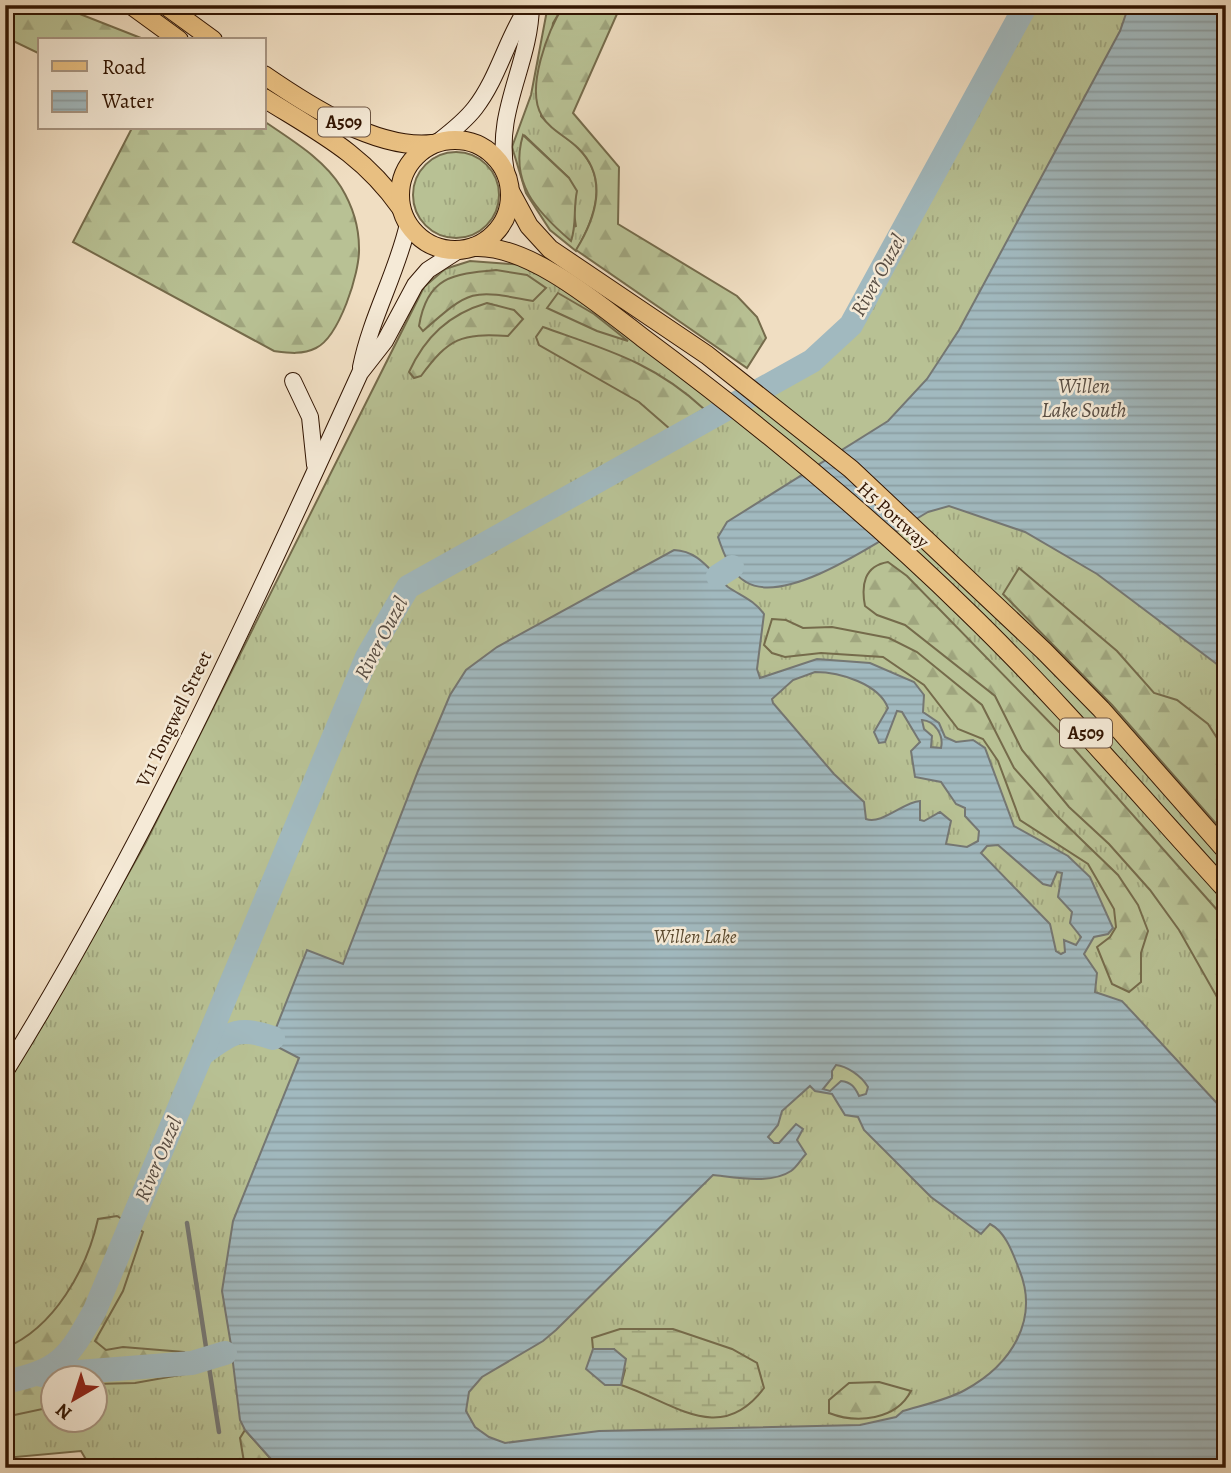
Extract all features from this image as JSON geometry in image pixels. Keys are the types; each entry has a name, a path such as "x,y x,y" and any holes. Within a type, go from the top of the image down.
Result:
{"main road":[{"path":"131,5 176,38"},
{"path":"165,5 210,38"},
{"name":"A509","path":"266,76 377,139 407,146 451,139 478,144 499,161 506,173 510,191 508,209 501,225 489,238 466,248 430,244 405,216 385,185 359,158 266,99"},
{"path":"405,216 401,183 405,170 412,160 435,143"},
{"name":"H5 Portway","path":"510,191 529,226 573,277 816,474 939,584 1080,727 1226,890"},
{"name":"H5 Portway","path":"466,248 500,249 573,277 707,355 803,428 955,564 1101,709 1226,851"}],"street":[{"path":"435,143 475,108 489,86 515,26 530,5"},
{"path":"506,173 502,153 503,124 509,95 531,32 530,5"},
{"name":"V11 Tongwell Street","path":"360,373 368,332 401,254 405,216"},
{"name":"V11 Tongwell Street","path":"5,1072 84,939 141,834 200,716 360,373 385,341 415,285 428,270 466,248"},
{"path":"293,382 310,417 315,467"}],"green space":[{"path":"5,5 57,5 141,38 38,38 38,53 5,37"},
{"path":"548,5 564,5 553,23 541,116 579,149 594,173 596,199 593,212 576,251 550,230 526,193 512,147 531,95","holes":["524,135 569,178 576,227"]},
{"path":"564,5 621,5 573,113 619,167 618,224 737,296 757,317 766,338 747,368 576,250 594,212 594,172 578,148 545,121 537,105 536,91 537,76 546,44"},
{"name":"Willen Lake","path":"1025,5 1226,5 1226,1468 91,1468 81,1451 5,1458 5,1086 145,844 424,287 445,269 470,261 539,266 734,408 812,361 851,325"},
{"path":"266,122 306,150 334,177 354,216 359,248 352,288 333,331 316,348 290,353 274,351 73,242 131,130 266,130"},
{"path":"523,135 569,178 577,191 571,241 537,207 523,181 520,152"},
{"path":"456,152 480,159 492,171 499,195 492,219 480,231 456,238 432,231 420,219 413,195 420,171 432,159"},
{"path":"496,270 527,275 546,288 533,301 484,294 473,296 452,307 423,331 419,326 428,297 444,281"},
{"path":"558,293 594,314 628,341 597,331 547,308"},
{"path":"487,303 514,310 523,319 508,336 467,337 457,341 440,353 421,376 414,378 409,372 415,359 440,328 461,314"},
{"path":"543,327 648,368 704,409 670,429 639,402 539,345 536,337"},
{"path":"888,562 907,576 1061,734 1226,920 1226,1013 1179,930 1150,890 1109,844 1069,807 1022,750 995,696 905,625 877,615 865,606 864,584 869,572"},
{"path":"1019,568 1117,651 1154,693 1177,700 1208,724 1226,752 1226,835 1112,705 1003,594"},
{"path":"772,619 786,620 803,628 832,627 889,638 917,652 982,705 1014,768 1057,816 1118,875 1138,905 1148,931 1141,953 1141,982 1129,992 1112,984 1097,947 1110,937 1116,927 1114,909 1088,864 1020,820 998,761 983,739 958,729 924,685 883,657 821,653 785,657 772,653 764,645"},
{"path":"117,1216 143,1232 123,1291 95,1341 106,1350 123,1347 184,1352 190,1358 186,1374 135,1383 108,1384 108,1364 38,1364 38,1410 5,1417 5,1348 23,1339 39,1326 66,1295 86,1257 98,1219"},
{"path":"620,1329 673,1329 732,1349 757,1363 764,1388 747,1406 730,1415 695,1415 677,1409 621,1385 625,1370 614,1349 593,1349 592,1338"},
{"path":"879,1382 911,1391 896,1408 875,1417 863,1419 829,1413 829,1400 849,1383"},
{"path":"245,1430 279,1468 245,1468 240,1438"}],"water":[{"name":"Willen Lake South","path":"1129,5 1226,5 1226,671 1097,574 1025,532 949,506 928,512 864,551 812,577 787,585 764,587 746,582 732,568 718,537 727,522 888,421 927,379 959,330 1120,31"},
{"path":"674,550 683,551 698,558 728,587 752,602 764,614 757,669 760,678 817,659 870,663 914,682 924,695 923,712 939,723 945,737 956,742 973,740 985,748 1014,826 1068,856 1090,877 1113,928 1108,934 1094,937 1084,954 1097,973 1095,992 1122,1001 1226,1113 1226,1468 279,1468 245,1430 240,1420 232,1355 225,1353 231,1345 222,1291 233,1221 299,1058 270,1043 307,950 343,964 450,695 466,670 497,647","holes":["815,672 847,677 868,686 888,708 874,732 879,743 885,742 897,711 902,712 920,742 911,751 915,777 941,782 956,804 965,808 965,816 979,831 978,841 967,847 946,844 951,821 940,812 924,821 920,820 920,801 879,819 866,819 864,802 834,774 773,703 772,699 793,680","922,720 935,726 940,734 941,748 931,747 932,736 924,729","998,845 1043,884 1051,886 1057,872 1062,873 1058,897 1072,912 1070,923 1081,937 1076,945 1064,940 1065,952 1061,954 1056,951 1050,924 981,853 987,846","836,1065 849,1069 868,1087 866,1094 859,1096 852,1086 841,1081 830,1091 823,1089 832,1078","810,1086 815,1091 832,1094 845,1115 858,1117 864,1130 931,1197 981,1234 990,1224 1000,1232 1019,1269 1025,1288 1026,1306 1017,1339 996,1368 958,1394 903,1411 896,1417 860,1425 599,1431 505,1443 489,1437 475,1427 466,1411 469,1392 482,1377 543,1341 556,1330 713,1175 762,1179 791,1171 806,1154 797,1140 803,1129 796,1124 779,1143 774,1143 768,1137 778,1125 782,1111"]},
{"path":"593,1349 614,1349 626,1359 621,1385 605,1385 586,1369"}],"waterway":[{"name":"River Ouzel","path":"5,1382 51,1367 70,1351 95,1310 367,657 408,587 812,361 851,325 1026,5"},
{"path":"718,576 732,567"},
{"path":"205,1052 237,1033 252,1032 273,1038"},
{"path":"187,1223 219,1432"},
{"path":"108,1370 192,1363 225,1353"}]}
